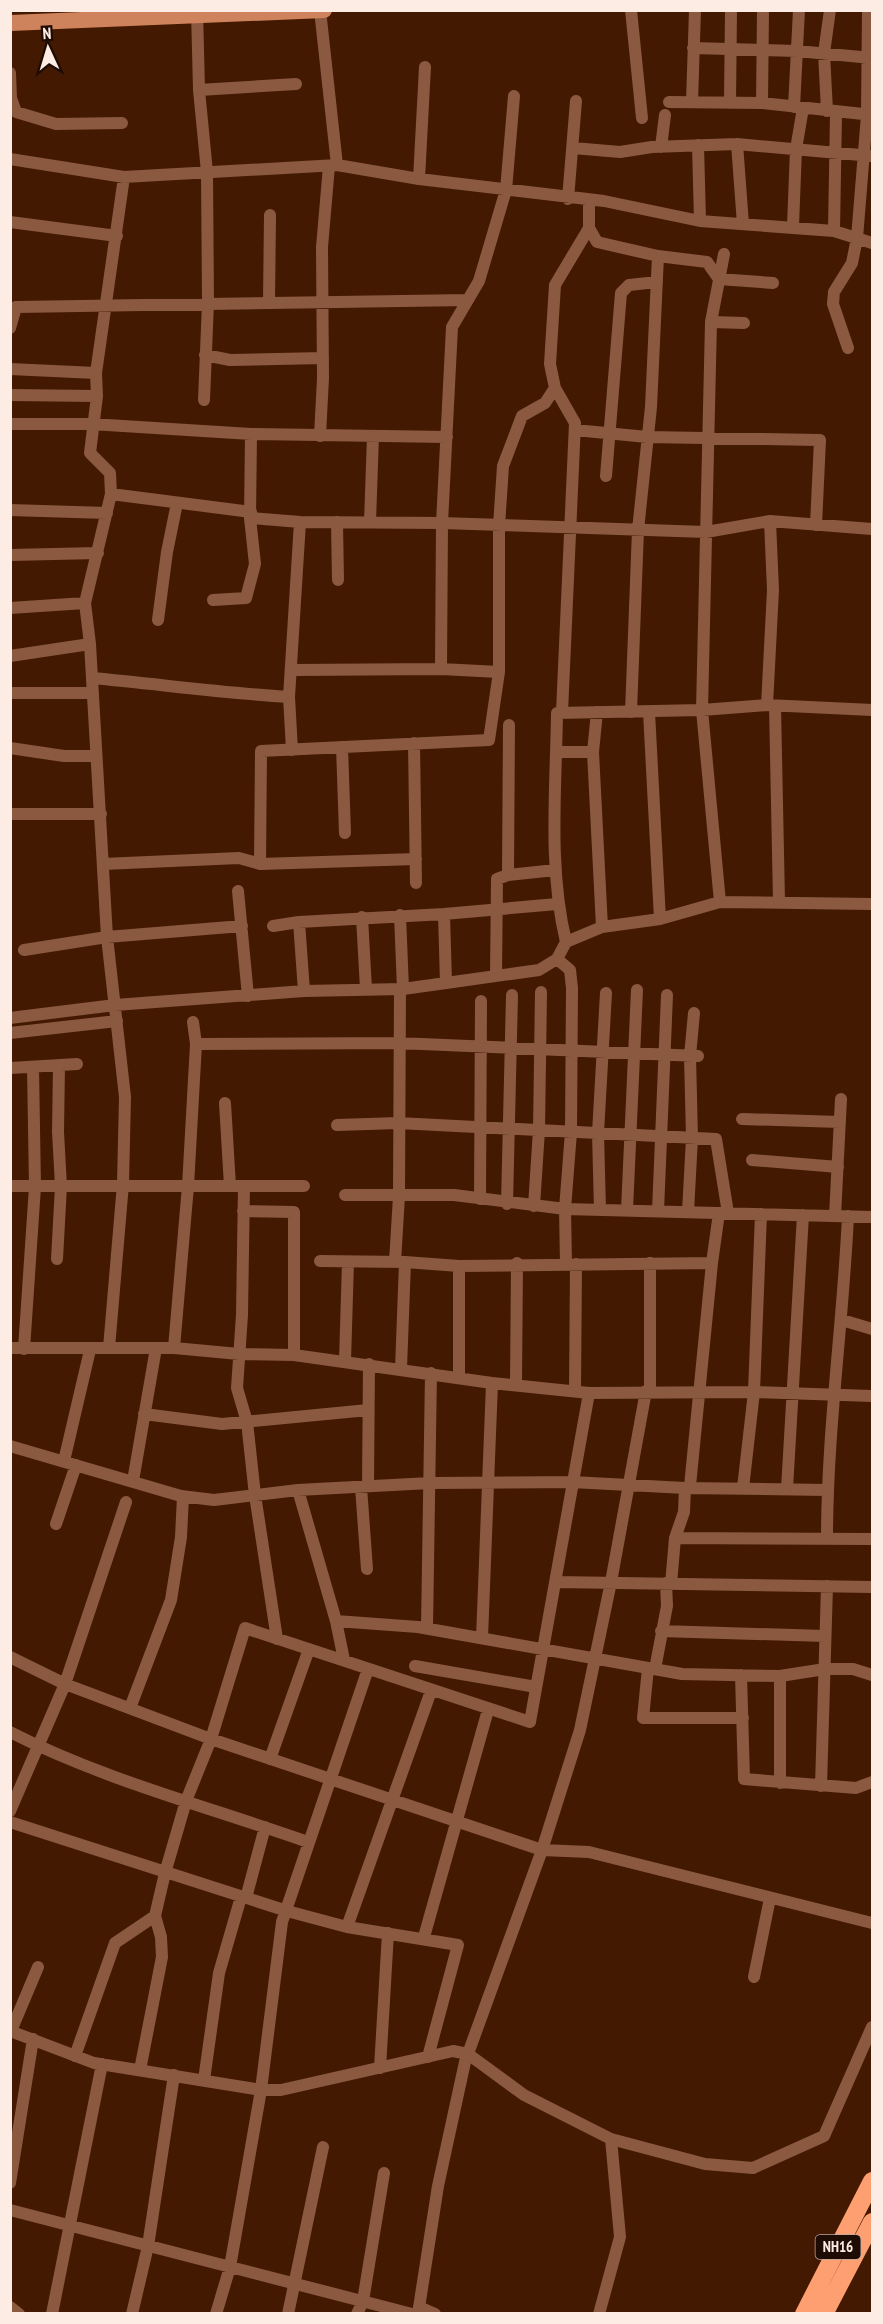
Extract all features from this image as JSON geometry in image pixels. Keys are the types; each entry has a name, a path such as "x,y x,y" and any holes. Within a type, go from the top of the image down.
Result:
{"highway":[{"name":"NH16","path":"804,2313 873,2181"},
{"name":"NH16","path":"824,2313 873,2222"}],"main road":[{"path":"10,23 321,11"}],"street":[{"path":"632,10 642,118"},
{"path":"692,102 695,10"},
{"path":"730,101 731,10"},
{"path":"762,102 763,10"},
{"path":"793,226 799,10"},
{"path":"830,10 824,53 835,152 834,231"},
{"path":"848,348 834,304 834,292 852,264 868,156 870,115 868,10"},
{"path":"320,436 323,358 322,247 333,165 321,11"},
{"path":"197,14 199,90 207,172 204,400"},
{"path":"693,48 762,49 869,57"},
{"path":"418,179 425,67"},
{"path":"10,73 11,98 16,112 56,124 122,123"},
{"path":"199,90 296,84"},
{"path":"441,669 442,523 452,327 479,281 506,190 514,96"},
{"path":"568,199 576,101"},
{"path":"669,102 762,102 870,115"},
{"path":"661,147 665,115"},
{"path":"573,148 620,152 661,147 737,144 868,156"},
{"path":"737,144 743,224"},
{"path":"698,145 700,221"},
{"path":"10,159 124,177 333,165 568,199 604,201 700,221 793,226 834,231 873,243"},
{"path":"109,1348 123,1184 125,1097 107,937 90,644 85,603 111,494 110,473 90,453 91,424 97,396 96,373 124,177"},
{"path":"589,201 589,228 597,242 658,256 707,262 719,279"},
{"path":"269,302 270,215"},
{"path":"10,222 117,236"},
{"path":"562,712 575,423 555,388 550,364 555,285 589,228"},
{"path":"720,902 702,711 711,322 724,254"},
{"path":"631,712 638,530 647,437 658,256"},
{"path":"719,279 773,283"},
{"path":"606,477 621,293 629,285 657,282"},
{"path":"10,328 16,307 468,300"},
{"path":"711,322 744,323"},
{"path":"206,355 230,360 323,358"},
{"path":"10,369 96,373"},
{"path":"260,864 261,751 489,741 499,672 499,526 503,466 522,416 545,403 555,388"},
{"path":"10,395 97,396"},
{"path":"10,424 91,424 251,434 447,437"},
{"path":"574,430 647,437 820,440 816,525"},
{"path":"213,600 246,598 255,564 250,515 251,434"},
{"path":"370,522 373,436"},
{"path":"111,494 300,522 442,523 706,532 770,521 873,530"},
{"path":"158,620 167,552 177,502"},
{"path":"10,510 107,513"},
{"path":"770,521 771,706 779,901"},
{"path":"292,750 289,697 300,522"},
{"path":"337,522 338,580"},
{"path":"10,555 98,553"},
{"path":"10,608 85,603"},
{"path":"10,656 90,644"},
{"path":"292,670 441,669 499,672"},
{"path":"92,678 177,685 218,693 289,697"},
{"path":"10,693 92,693"},
{"path":"566,942 557,904 555,870 557,713 702,711 771,706 873,710"},
{"path":"597,712 593,752 602,927"},
{"path":"649,712 660,919"},
{"path":"508,875 509,725"},
{"path":"414,743 416,883"},
{"path":"342,747 345,833"},
{"path":"10,748 64,756 96,756"},
{"path":"556,752 593,752"},
{"path":"10,814 100,814"},
{"path":"103,864 239,858 260,864 416,859"},
{"path":"496,976 497,879 508,875 555,870"},
{"path":"238,891 248,996"},
{"path":"10,1018 116,1005 304,991 401,988 446,983 539,970 557,958 566,942 602,927 660,919 720,902 873,903"},
{"path":"273,926 362,917 444,914 557,904"},
{"path":"444,914 446,983"},
{"path":"400,915 398,1123 401,1369"},
{"path":"362,917 366,989"},
{"path":"299,922 304,991"},
{"path":"24,950 107,937 242,926"},
{"path":"557,958 570,970 571,1132 565,1209 571,1264 575,1390"},
{"path":"627,1210 637,990"},
{"path":"534,1206 539,1130 541,992"},
{"path":"600,1210 598,1133 606,993"},
{"path":"507,1204 512,995"},
{"path":"658,1211 667,995"},
{"path":"480,1199 481,1001"},
{"path":"688,1212 694,1013"},
{"path":"10,1033 117,1021"},
{"path":"174,1348 188,1186 196,1044 193,1022"},
{"path":"196,1044 398,1043 694,1056"},
{"path":"10,1068 77,1064"},
{"path":"57,1259 61,1186 58,1132 59,1065"},
{"path":"24,1349 35,1187 33,1067"},
{"path":"835,1216 841,1099"},
{"path":"225,1103 230,1186"},
{"path":"742,1119 840,1122"},
{"path":"337,1125 398,1123 716,1139 724,1213 712,1263 700,1391 684,1512 675,1538 667,1606 651,1668 643,1718 743,1718"},
{"path":"752,1160 838,1167"},
{"path":"10,1186 123,1184 304,1186"},
{"path":"244,1186 242,1315 237,1388 247,1422 255,1495 277,1639"},
{"path":"345,1195 454,1195 507,1204 565,1209 873,1217"},
{"path":"243,1211 294,1212 294,1355"},
{"path":"743,1488 754,1392 761,1214"},
{"path":"787,1489 802,1215"},
{"path":"827,1539 827,1490 842,1320 848,1216"},
{"path":"320,1262 400,1262 459,1266 518,1263 712,1263"},
{"path":"345,1361 348,1262"},
{"path":"516,1383 518,1263"},
{"path":"416,2311 438,2186 468,2054 542,1850 580,1730 648,1391 650,1263"},
{"path":"459,1266 459,1376"},
{"path":"842,1320 873,1329"},
{"path":"10,1348 90,1350 174,1348 239,1354 294,1355 459,1376 492,1383 516,1383 590,1393 700,1391 873,1396"},
{"path":"133,1481 156,1348"},
{"path":"56,1524 70,1463 90,1350"},
{"path":"367,1569 364,1486 369,1364"},
{"path":"427,1628 431,1373"},
{"path":"482,1638 492,1383"},
{"path":"140,2070 162,1957 161,1937 155,1916 165,1873 186,1801 211,1739 245,1628 530,1722 590,1393"},
{"path":"144,1414 222,1424 368,1410"},
{"path":"10,1446 183,1496 214,1500 298,1490 430,1483 573,1482 687,1487 717,1491 743,1488 827,1490"},
{"path":"298,1490 336,1621 344,1660"},
{"path":"130,1708 171,1600 181,1537 183,1496"},
{"path":"10,1811 65,1684 126,1502"},
{"path":"675,1538 873,1539"},
{"path":"555,1582 873,1587"},
{"path":"821,1786 827,1586"},
{"path":"336,1621 427,1628 682,1674 780,1676 825,1669 854,1669 873,1675"},
{"path":"661,1630 825,1636"},
{"path":"270,1759 309,1649"},
{"path":"10,1657 65,1684 211,1739 542,1850 589,1852 873,1923"},
{"path":"415,1666 536,1688"},
{"path":"216,2313 230,2266 261,2090 279,1938 308,1842 368,1669"},
{"path":"741,1675 744,1779 855,1788 873,1782"},
{"path":"780,1676 780,1783"},
{"path":"347,1927 431,1691"},
{"path":"424,1937 454,1822 488,1710"},
{"path":"10,1732 38,1746 186,1801 308,1842"},
{"path":"10,1822 287,1911 347,1927 424,1937 458,1945 428,2057"},
{"path":"204,2080 219,1973 265,1827"},
{"path":"754,1977 770,1898"},
{"path":"75,2056 115,1943 155,1916"},
{"path":"380,2068 388,1933"},
{"path":"38,1967 11,2031 102,2064 261,2090 281,2090 453,2051 468,2054 524,2096 611,2139 705,2164 753,2168 824,2136 873,2027"},
{"path":"10,2183 33,2039"},
{"path":"52,2313 72,2226 102,2064"},
{"path":"132,2313 148,2246 174,2075"},
{"path":"599,2313 620,2238 611,2139"},
{"path":"288,2313 323,2147"},
{"path":"357,2313 363,2301 384,2173"},
{"path":"10,2210 363,2301 435,2313"},
{"path":"10,2307 18,2313"}]}
